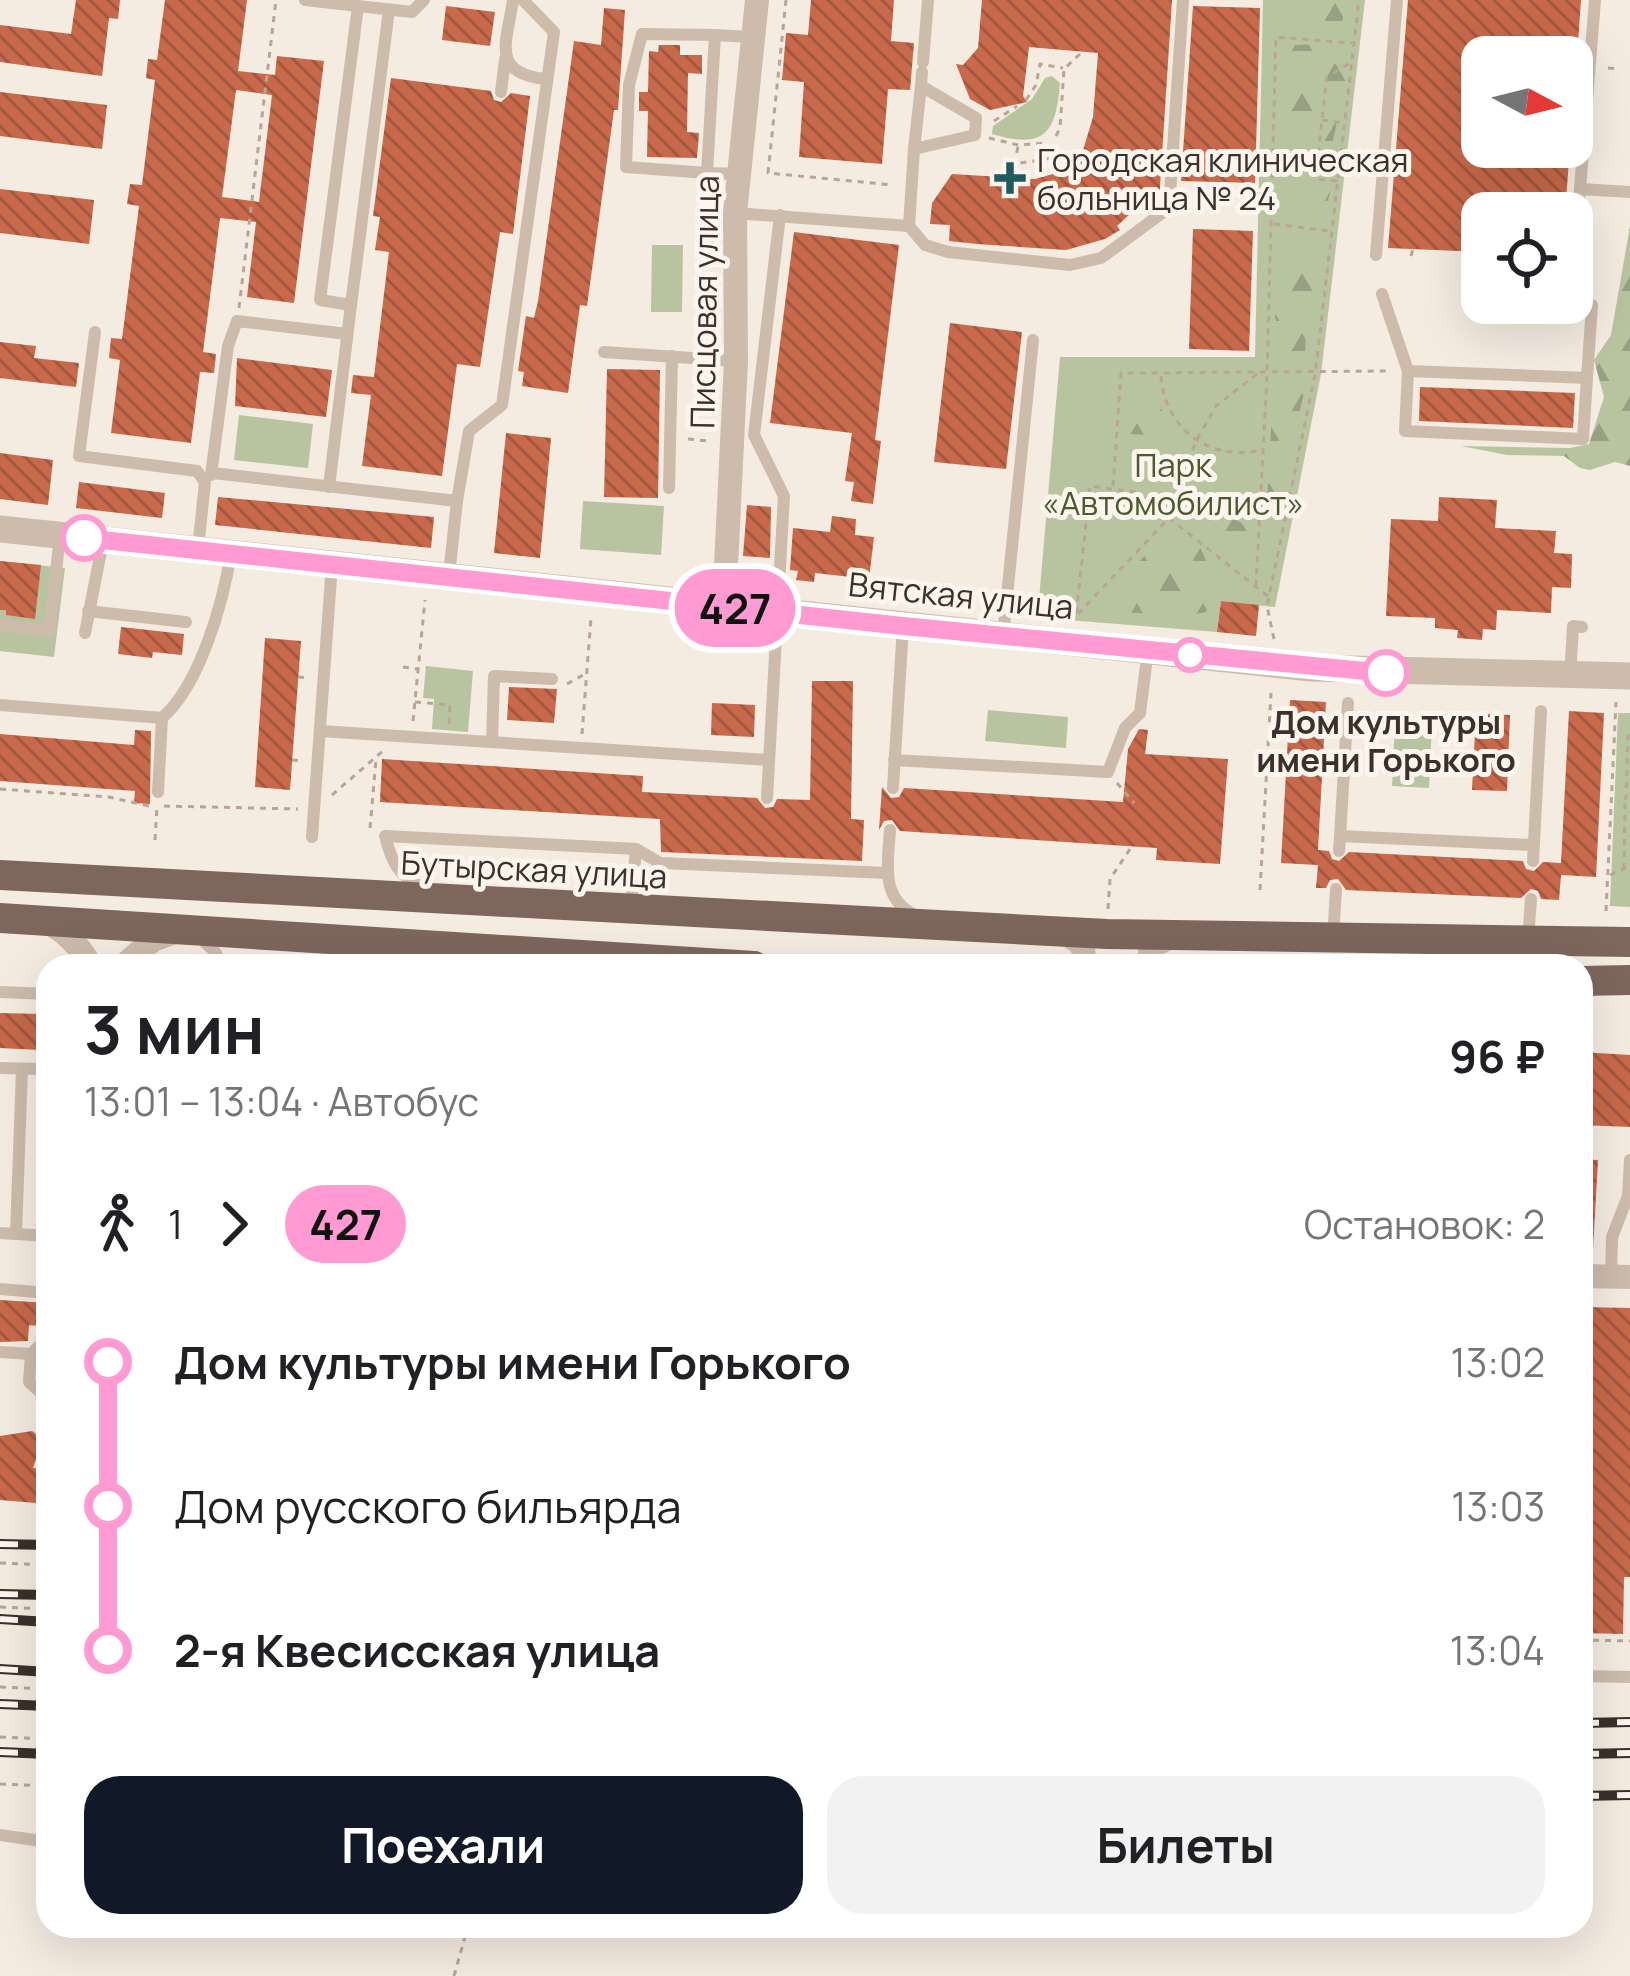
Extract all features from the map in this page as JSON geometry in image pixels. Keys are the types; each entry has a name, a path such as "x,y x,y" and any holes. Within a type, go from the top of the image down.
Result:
{"main road":[{"name":"Бутырская улица","path":"0,875 938,927 1333,940 1630,942"},
{"path":"0,919 188,930 371,951 448,954"},
{"path":"1593,981 1630,980"}],"street":[{"name":"Писцовая улица","path":"724,607 736,361 735,213 757,0"},
{"name":"Вятская улица","path":"0,529 1311,668 1630,676"},
{"path":"44,921 61,929 81,954"},
{"path":"137,954 153,940 188,930"},
{"path":"1063,932 1078,938 1083,954"},
{"path":"1150,954 1151,947 1172,936"}],"lane":[{"path":"305,0 412,12 424,0"},
{"path":"501,92 513,0"},
{"path":"448,575 470,431 502,405 554,32 523,0"},
{"path":"928,0 910,226 926,245 948,252 1070,265 1101,258 1169,208 1183,0"},
{"path":"1376,255 1397,0"},
{"path":"1580,192 1595,0"},
{"path":"316,330 358,6"},
{"path":"329,487 389,10"},
{"path":"738,174 626,167 629,86 642,34 754,37"},
{"path":"707,172 715,35"},
{"path":"506,58 510,68 522,76 544,79"},
{"path":"914,149 975,135 976,118 922,73"},
{"path":"1580,189 1630,193"},
{"path":"735,213 910,226"},
{"path":"767,798 784,496 754,435 780,215"},
{"path":"1382,295 1408,370 1405,431 1583,439 1591,324"},
{"path":"320,301 351,304"},
{"path":"198,550 228,346 237,321 347,334"},
{"path":"95,332 79,456 197,471 209,477 457,501"},
{"path":"1003,637 1033,340"},
{"path":"604,352 736,361"},
{"path":"669,488 672,356"},
{"path":"1408,370 1587,378"},
{"path":"0,625 49,631 60,536"},
{"path":"86,633 103,540"},
{"path":"0,705 162,718 179,704 192,680 231,554"},
{"path":"312,837 332,563"},
{"path":"88,611 187,622"},
{"path":"892,788 903,626"},
{"path":"1570,676 1574,626 1582,627"},
{"path":"894,760 1108,772 1125,728 1140,713 1148,650"},
{"path":"492,742 494,676 552,679"},
{"path":"1339,851 1348,703"},
{"path":"1533,861 1541,711"},
{"path":"157,799 162,718"},
{"path":"320,731 769,760"},
{"path":"890,830 887,872 893,899 938,927"},
{"path":"446,900 406,880 393,865 385,836 636,849 660,863 763,862 887,872"},
{"path":"1340,836 1534,845"},
{"path":"631,911 636,849"},
{"path":"1333,940 1336,889"},
{"path":"1528,941 1531,899"},
{"path":"188,930 216,954"},
{"path":"0,992 36,994"},
{"path":"0,1068 36,1069"},
{"path":"16,1234 22,1069"},
{"path":"1620,1277 1612,1237 1628,1196 1630,1160"},
{"path":"0,1233 36,1235"},
{"path":"0,1289 36,1292"},
{"path":"36,1349 31,1354 29,1382 36,1388"},
{"path":"0,1352 31,1354"},
{"path":"1593,1676 1630,1677"},
{"path":"0,1834 36,1840"}],"path":[{"path":"237,321 276,0"},
{"path":"786,0 768,173 913,188"},
{"path":"1274,641 1267,606 1315,375 1359,0"},
{"path":"1256,586 1276,37 1354,43"},
{"path":"1056,136 1064,69 1080,53"},
{"path":"1338,182 1315,178 1327,77 1352,62"},
{"path":"1026,100 1036,85 1040,64 1064,69"},
{"path":"976,118 994,121 1017,106"},
{"path":"1322,120 1345,123"},
{"path":"975,135 1018,145 1048,143"},
{"path":"1018,145 1014,164 1059,157"},
{"path":"1271,224 1332,232"},
{"path":"1411,256 1413,249"},
{"path":"1113,488 1121,373 1315,375 1408,370"},
{"path":"1161,374 1170,412 1196,441 1228,453 1263,449"},
{"path":"1258,374 1216,406 1196,441 1169,518 1076,616 1090,485 1136,492 1169,518 1256,586 1269,597"},
{"path":"670,437 715,441"},
{"path":"0,789 109,797 129,805 157,799 314,810 405,737 415,702 425,598"},
{"path":"580,748 591,616"},
{"path":"403,668 418,669"},
{"path":"552,679 562,687 586,673"},
{"path":"1260,890 1271,693"},
{"path":"415,702 450,705 448,730"},
{"path":"1606,911 1616,702"},
{"path":"1607,877 1627,867 1629,733 1615,723"},
{"path":"369,840 376,758"},
{"path":"1108,772 1134,803"},
{"path":"155,840 157,799"},
{"path":"1108,910 1110,879 1132,846"},
{"path":"0,1563 36,1564"},
{"path":"0,1607 36,1608"},
{"path":"1593,1640 1630,1641"},
{"path":"0,1687 36,1688"},
{"path":"0,1737 36,1738"},
{"path":"0,1784 36,1786"},
{"path":"454,1976 465,1938"}],"green space":[{"name":"Парк «Автомобилист»","path":"1263,0 1365,0 1321,374 1275,607 1221,601 1217,632 1043,618 1038,611 1060,357 1255,357"},
{"path":"1274,0 1347,0 1335,30 1323,23 1284,22 1276,14"},
{"path":"1342,44 1349,49 1349,62 1332,146 1329,197 1326,204 1286,218 1279,87 1283,58 1295,45"},
{"path":"1052,76 1060,83 1058,100 1044,133 1024,140 992,134 993,126 1032,99 1045,78"},
{"path":"1630,226 1630,466 1615,462 1590,470 1564,456 1507,455 1461,446 1570,448 1589,444 1604,397 1594,360 1611,335"},
{"path":"1304,237 1324,238 1325,247 1306,322 1305,358 1286,355 1275,317 1293,272 1296,243"},
{"path":"652,245 683,245 682,312 651,312"},
{"path":"1158,378 1163,419 1149,435 1130,434 1122,418 1129,397 1144,382"},
{"path":"1297,383 1305,388 1284,482 1265,538 1273,396 1277,386"},
{"path":"239,415 313,424 308,468 234,460"},
{"path":"1186,497 1247,526 1245,558 1208,526 1182,514 1180,505"},
{"path":"583,501 664,506 661,555 580,549"},
{"path":"1163,543 1201,549 1216,584 1206,612 1184,616 1109,611 1103,603 1147,553"},
{"path":"0,561 65,568 54,657 0,651"},
{"path":"426,666 473,671 468,732 432,729 434,699 423,698"},
{"path":"988,710 1068,717 1066,748 985,741"},
{"path":"1618,713 1630,713 1630,907 1610,906"},
{"path":"1395,722 1432,724 1429,788 1392,786"}],"building":[{"path":"76,0 120,0 118,19 109,18 102,76 0,62 0,25 71,34"},
{"path":"165,0 247,0 238,71 275,75 277,56 324,61 294,303 247,297 256,222 220,218 203,352 216,354 214,373 200,372 191,443 111,433 120,360 109,358 111,338 122,339 139,206 127,204 130,184 142,185 155,80 146,78 148,59 157,60","holes":["236,90 272,95 259,202 222,197"]},
{"path":"811,0 894,0 891,41 914,43 910,90 888,89 882,164 799,157 804,82 782,80 786,33 808,35"},
{"path":"982,0 1172,0 1159,202 1144,201 1117,226 1120,230 1105,239 1066,250 977,244 949,241 950,225 930,224 932,203 952,174 1035,179 1078,167 1093,117 1098,53 1029,47 1023,96 1027,102 990,110 970,99 956,64 963,65 978,48"},
{"path":"1408,0 1581,0 1578,36 1461,36 1461,168 1568,168 1567,192 1461,192 1461,251 1388,248"},
{"path":"446,6 495,12 490,46 442,40"},
{"path":"1193,6 1260,8 1255,183 1181,181"},
{"path":"604,8 625,10 618,110 614,110 587,306 580,305 568,393 522,386 524,372 518,371 526,316 534,318 538,301 574,41 601,45"},
{"path":"659,45 680,45 680,55 702,55 702,74 688,73 687,132 699,133 697,158 647,157 648,111 639,111 639,92 648,92 649,51 658,52"},
{"path":"391,78 491,91 494,100 501,102 511,93 530,96 513,234 500,232 480,367 457,364 442,476 362,466 371,395 351,393 353,375 374,377 389,252 375,250 380,217 373,216"},
{"path":"0,92 107,105 102,149 0,136"},
{"path":"0,189 94,200 89,244 0,233"},
{"path":"1193,229 1253,231 1249,351 1189,349"},
{"path":"794,232 899,245 875,440 881,441 873,504 851,501 854,482 845,481 852,433 770,423"},
{"path":"950,323 1022,332 1006,469 934,462"},
{"path":"0,342 36,346 34,358 79,363 76,387 0,378"},
{"path":"237,358 332,370 326,417 235,406"},
{"path":"607,369 660,370 658,498 604,497"},
{"path":"1420,387 1575,393 1573,428 1419,421"},
{"path":"506,433 551,438 540,558 494,553"},
{"path":"0,453 53,460 48,505 0,499"},
{"path":"79,482 165,493 162,518 76,508"},
{"path":"218,497 434,517 431,548 215,525"},
{"path":"1439,497 1497,500 1495,528 1556,531 1554,553 1572,554 1571,588 1552,587 1551,613 1497,610 1496,630 1483,629 1482,640 1457,638 1458,630 1435,628 1435,618 1386,616 1391,519 1438,521"},
{"path":"747,505 771,507 770,558 743,556"},
{"path":"832,516 856,519 855,535 874,537 869,579 815,573 814,582 796,580 798,571 790,570 793,528 830,532"},
{"path":"0,561 41,565 35,619 0,610"},
{"path":"1221,601 1259,605 1256,636 1217,632"},
{"path":"121,627 184,634 182,655 118,654"},
{"path":"265,638 301,641 290,790 255,787"},
{"path":"812,681 853,681 851,819 864,820 862,861 661,852 660,819 380,802 382,759 643,776 642,792 757,798 765,808 773,807 777,799 810,800"},
{"path":"509,687 557,689 554,723 507,720"},
{"path":"1290,700 1326,702 1318,850 1329,851 1339,861 1349,852 1523,861 1526,869 1534,871 1543,862 1561,863 1569,711 1604,713 1596,877 1561,875 1559,900 1541,899 1531,889 1521,898 1346,890 1338,879 1330,880 1326,888 1316,888 1318,865 1281,863"},
{"path":"712,703 755,705 754,737 711,735"},
{"path":"1476,714 1510,715 1507,791 1472,790"},
{"path":"1139,729 1148,730 1145,754 1228,759 1220,864 1156,860 1157,848 900,831 892,820 884,821 879,830 882,787 891,798 899,797 904,788 1123,802 1128,749"},
{"path":"135,730 151,731 150,804 134,803 135,791 0,781 0,734 134,745"},
{"path":"0,1013 36,1014 36,1050 0,1048"},
{"path":"1593,1053 1630,1055 1630,1127 1593,1125"},
{"path":"1593,1160 1598,1160 1593,1249"},
{"path":"0,1300 36,1302 36,1326 29,1325 28,1341 0,1342"},
{"path":"1593,1307 1630,1308 1630,1577 1624,1577 1623,1634 1593,1633"},
{"path":"36,1434 36,1503 0,1500 0,1436"}],"railway":[{"path":"0,1544 36,1545"},
{"path":"0,1594 36,1595"},
{"path":"0,1619 36,1621"},
{"path":"0,1669 36,1671"},
{"path":"0,1704 36,1706"},
{"path":"1593,1723 1630,1722"},
{"path":"0,1752 36,1754"},
{"path":"1593,1754 1630,1753"},
{"path":"1593,1796 1630,1795"}],"bus line":[{"name":"427","path":"84,538 1386,673"}],"place":[{"name":"Городская клиническая больница № 24","path":"1010,178"},
{"name":"Дом культуры имени Горького","path":"1386,673"}]}
